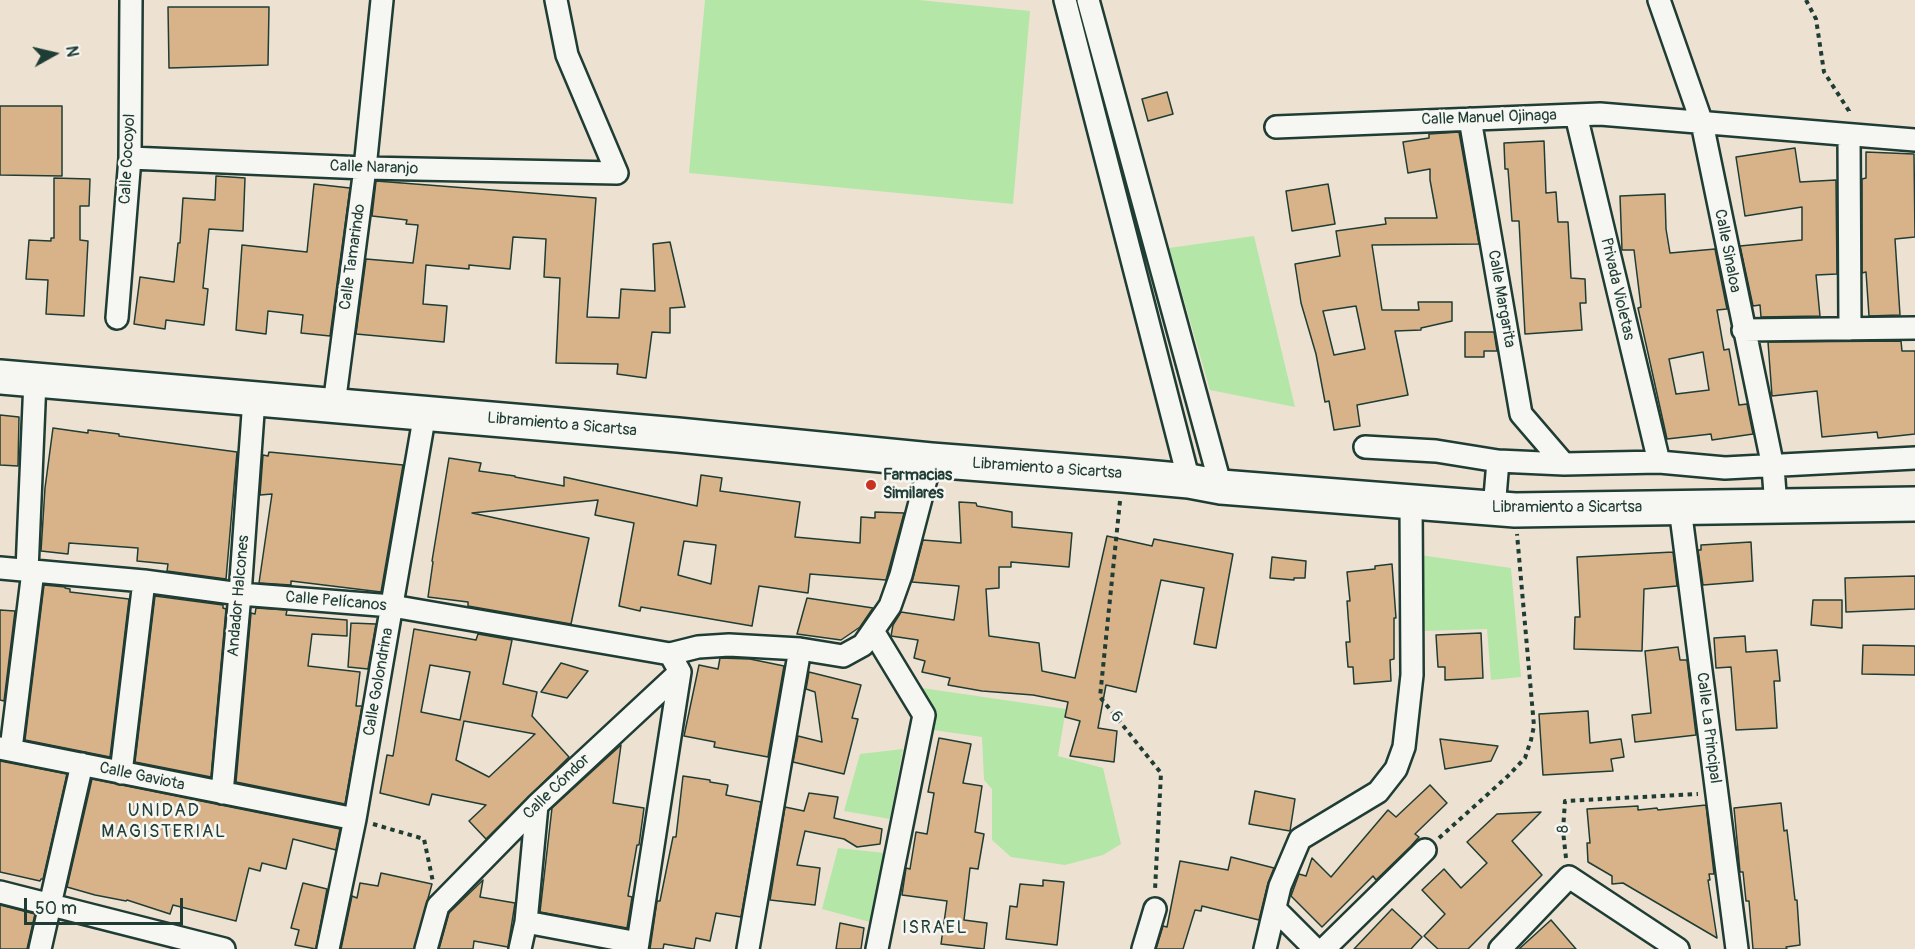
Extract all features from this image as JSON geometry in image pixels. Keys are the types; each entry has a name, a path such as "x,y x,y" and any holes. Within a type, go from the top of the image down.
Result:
{"main road":[{"name":"Libramiento a Sicartsa","path":"0,377 1123,475 1189,481 1221,487 1505,510 1915,504"}],"street":[{"name":"Calle Cocoyol","path":"117,318 130,158 131,0"},
{"name":"Calle Tamarindo","path":"334,405 365,168 382,0"},
{"name":"Calle Naranjo","path":"130,158 365,168 617,173 567,55 556,0"},
{"path":"1065,0 1189,481"},
{"path":"1088,0 1221,487"},
{"name":"Calle Sinaloa","path":"1659,0 1701,123 1773,467 1776,507"},
{"name":"Calle Manuel Ojinaga","path":"1276,127 1600,114 1915,140"},
{"name":"Privada Violetas","path":"1576,115 1659,462"},
{"name":"Calle Margarita","path":"1470,119 1521,414 1564,464"},
{"path":"1849,135 1850,329"},
{"path":"1743,330 1915,328"},
{"path":"5,748 30,571 35,380"},
{"name":"Andador Halcones","path":"222,793 240,594 254,399"},
{"name":"Calle Golondrina","path":"328,949 355,819 425,413"},
{"path":"1365,447 1436,450 1498,461 1564,464 1659,462 1725,468 1915,458"},
{"name":"Calle Pelícanos","path":"0,568 144,581 240,594 392,606 675,663 698,647 729,645 800,649 843,656 863,645 890,606 901,575 931,460"},
{"path":"1498,461 1505,510"},
{"path":"1265,949 1280,886 1300,839 1378,792 1396,769 1404,747 1412,675 1411,501"},
{"name":"Calle La Principal","path":"1680,508 1737,949"},
{"path":"121,773 144,581"},
{"path":"873,631 924,715 877,949"},
{"path":"748,949 800,649"},
{"path":"526,922 637,946 675,663"},
{"name":"Calle Cóndor","path":"438,906 675,663"},
{"name":"Calle Gaviota","path":"5,748 355,819"},
{"path":"40,949 82,764"},
{"path":"520,949 526,922 537,805"},
{"path":"1324,949 1425,850"},
{"path":"1500,949 1569,877 1673,948"},
{"path":"0,892 224,949"},
{"path":"426,949 438,906"},
{"path":"1143,949 1155,909"},
{"path":"1275,909 1314,949"}],"path":[{"path":"1806,0 1816,19 1824,72 1849,111 1849,135"},
{"name":"6","path":"1123,475 1100,697 1161,773 1155,909"},
{"path":"1425,850 1508,776 1525,758 1531,740 1534,726 1505,510"},
{"name":"8","path":"1569,877 1563,831 1565,801 1716,793"},
{"path":"355,819 424,838 438,906"}],"green space":[{"path":"705,0 919,0 1030,11 1013,204 689,173"},
{"path":"1254,236 1295,407 1210,390 1169,248"},
{"path":"1420,555 1511,568 1521,677 1491,680 1487,629 1425,631"},
{"path":"922,688 1066,709 1058,756 1103,768 1121,844 1103,855 1065,865 1011,857 992,840 992,789 984,780 982,737 933,730"},
{"path":"903,749 890,819 844,811 860,754"},
{"path":"838,848 885,853 870,922 822,909"}],"building":[{"path":"168,7 269,7 268,65 169,68"},
{"path":"1167,92 1173,114 1148,121 1142,99"},
{"path":"0,106 62,106 62,176 0,175"},
{"path":"1459,132 1479,244 1372,245 1382,310 1419,310 1418,302 1452,302 1452,321 1421,328 1421,330 1395,331 1408,395 1357,405 1360,426 1334,430 1329,401 1325,402 1316,354 1301,303 1295,264 1340,256 1336,231 1386,224 1385,218 1437,218 1430,169 1408,173 1403,142 1429,138 1429,134","holes":["1356,306 1365,349 1334,355 1323,311"]},
{"path":"1544,141 1546,193 1556,192 1558,222 1568,222 1571,278 1585,279 1586,303 1580,303 1582,330 1525,334 1519,221 1512,221 1504,143"},
{"path":"1795,148 1800,182 1836,180 1837,274 1816,275 1820,316 1761,317 1760,305 1753,306 1740,246 1802,240 1802,207 1745,216 1736,157"},
{"path":"1866,152 1914,154 1915,237 1895,239 1900,315 1869,316 1866,272 1862,273 1862,179 1866,178"},
{"path":"216,176 245,178 243,231 209,229 203,288 208,289 204,325 166,320 165,329 134,324 140,277 174,282 178,243 180,243 183,198 215,200"},
{"path":"54,178 90,179 89,206 80,206 80,240 88,241 84,316 46,314 48,280 26,279 29,240 51,241 51,238 54,238"},
{"path":"376,181 596,198 587,317 619,318 621,289 655,291 653,244 670,242 685,307 670,308 670,333 652,332 646,378 617,374 618,364 556,363 560,278 544,277 546,239 513,237 510,269 469,265 469,269 426,265 423,304 447,306 444,342 356,334 366,259 413,263 418,225 406,224 407,220 372,216"},
{"path":"314,184 350,188 330,336 301,333 303,315 268,311 266,334 236,330 242,245 307,252"},
{"path":"1328,184 1335,224 1292,231 1286,191"},
{"path":"1665,194 1666,229 1670,253 1715,249 1727,309 1717,310 1724,350 1729,349 1739,405 1747,404 1753,434 1712,440 1711,434 1667,439 1638,308 1641,307 1634,250 1622,250 1620,196","holes":["1703,352 1709,390 1676,394 1669,359"]},
{"path":"1465,332 1494,332 1497,351 1484,351 1484,357 1465,357"},
{"path":"1901,341 1902,351 1915,351 1915,434 1878,438 1877,432 1822,437 1817,391 1772,396 1768,342"},
{"path":"0,415 19,417 18,466 0,465"},
{"path":"53,428 88,433 88,430 119,434 119,436 237,452 226,579 167,571 168,564 137,561 138,548 69,543 68,554 41,551 45,488"},
{"path":"269,452 403,465 381,592 291,581 291,585 259,583 272,494 260,495 263,455 268,456"},
{"path":"449,458 481,463 479,471 564,486 564,477 697,506 701,475 722,478 720,491 800,502 795,537 860,543 861,517 875,518 875,512 904,513 886,580 810,574 808,593 759,586 752,626 641,607 640,611 619,606 634,523 595,515 598,500 472,513 589,538 571,624 468,606 468,602 428,597","holes":["684,541 716,545 711,584 678,575"]},
{"path":"959,502 976,503 977,506 1012,512 1012,527 1072,533 1069,567 1011,562 1011,567 999,567 999,588 986,589 989,636 1039,643 1042,671 1075,678 1107,536 1152,546 1154,539 1233,554 1216,648 1194,644 1204,588 1161,580 1136,692 1106,685 1098,728 1117,731 1114,762 1070,756 1080,721 1065,717 1068,702 1033,695 982,691 948,685 950,678 922,672 925,661 914,658 918,640 891,636 893,625 901,612 954,620 959,586 912,582 923,540 961,543"},
{"path":"1751,542 1753,581 1703,585 1698,550 1701,550 1701,545"},
{"path":"1673,552 1677,586 1644,589 1642,651 1574,649 1575,617 1580,617 1577,557"},
{"path":"1272,557 1306,561 1305,578 1294,578 1294,580 1270,578"},
{"path":"1392,564 1396,618 1394,618 1394,659 1390,660 1391,681 1354,684 1353,667 1348,667 1346,642 1350,642 1347,572 1375,569 1375,566"},
{"path":"1915,576 1915,609 1846,612 1845,578"},
{"path":"44,585 65,587 70,589 70,592 129,599 110,757 25,740"},
{"path":"155,596 223,605 226,609 211,777 135,762"},
{"path":"807,598 873,608 860,627 841,640 797,634"},
{"path":"1813,600 1842,600 1842,628 1811,625"},
{"path":"256,608 287,610 286,615 347,620 347,636 312,634 308,666 360,672 356,706 362,706 345,804 236,782 251,613 255,614"},
{"path":"0,610 15,611 4,701 0,700"},
{"path":"351,623 376,624 368,669 348,667"},
{"path":"414,629 476,640 478,634 512,640 503,684 537,692 532,716 569,757 486,839 469,821 486,805 432,794 429,805 380,793 387,755 393,756","holes":["430,665 470,672 460,720 421,712","464,721 535,734 489,777 456,760"]},
{"path":"1481,633 1483,678 1445,680 1445,667 1438,667 1436,635"},
{"path":"1745,636 1746,652 1777,650 1780,681 1774,681 1777,728 1736,730 1731,667 1716,668 1714,638"},
{"path":"1863,645 1915,646 1915,675 1862,674"},
{"path":"1678,647 1680,660 1687,660 1696,735 1635,742 1632,715 1651,713 1645,651"},
{"path":"720,658 750,659 784,666 768,757 714,747 715,742 684,736 699,665 718,669"},
{"path":"561,663 588,671 567,698 541,692"},
{"path":"809,672 861,685 852,718 858,719 844,774 793,762 798,736 822,742 815,692 806,689"},
{"path":"1588,711 1590,743 1621,739 1624,757 1611,759 1613,771 1543,775 1539,714"},
{"path":"939,738 971,744 963,783 982,786 975,832 984,834 978,869 970,868 964,920 987,923 984,949 941,944 947,901 902,895 906,868 910,869 916,832 927,834 934,793 928,792"},
{"path":"1440,739 1498,746 1491,761 1445,769"},
{"path":"621,745 613,803 644,808 628,896 632,897 627,928 540,912 552,808"},
{"path":"0,761 67,774 43,879 40,881 0,872"},
{"path":"683,776 728,785 726,795 761,802 741,917 716,913 710,941 696,938 694,949 664,944 663,949 650,949 657,901 660,901 673,837 676,837"},
{"path":"92,779 340,829 336,850 293,839 286,869 262,863 260,871 249,868 236,921 173,905 170,914 127,900 95,895 67,887"},
{"path":"1430,785 1447,803 1415,834 1419,837 1411,846 1376,880 1373,876 1322,927 1291,896 1299,874 1306,876 1312,858 1331,877 1388,810 1396,817"},
{"path":"1255,791 1295,799 1290,831 1249,824"},
{"path":"809,793 838,797 834,818 882,829 880,844 857,847 844,839 805,831 797,865 820,868 815,905 770,900 785,807 804,811"},
{"path":"1781,803 1784,831 1787,830 1795,900 1797,900 1800,945 1786,947 1787,949 1753,949 1749,901 1746,901 1743,872 1740,872 1734,808"},
{"path":"1706,805 1714,874 1709,874 1710,880 1708,880 1717,938 1623,883 1612,884 1612,876 1588,862 1587,843 1590,843 1587,809 1638,806 1638,810 1657,808 1658,810"},
{"path":"1541,812 1512,841 1542,875 1468,949 1438,949 1424,936 1445,914 1422,890 1444,869 1461,888 1487,863 1467,842 1497,814"},
{"path":"1231,857 1274,868 1259,920 1202,906 1201,911 1195,910 1183,949 1156,949 1163,926 1167,927 1180,861 1228,870"},
{"path":"381,873 432,884 414,949 341,949 352,896 357,898 360,883 378,886"},
{"path":"483,880 480,897 515,903 508,947 474,941 473,949 439,949 449,913"},
{"path":"1043,880 1064,882 1057,945 1006,939 1010,906 1017,907 1020,884 1043,886"},
{"path":"303,883 327,889 316,949 295,945 299,930 291,928"},
{"path":"0,905 35,914 27,949 0,949"},
{"path":"1392,909 1422,937 1411,949 1354,949"},
{"path":"1551,920 1576,949 1519,949"},
{"path":"840,923 864,928 861,949 836,949"}],"place":[{"name":"Farmacias Similares","path":"871,485"}],"district":[{"name":"UNIDAD MAGISTERIAL","path":"164,821"},
{"name":"ISRAEL","path":"935,928"}]}
